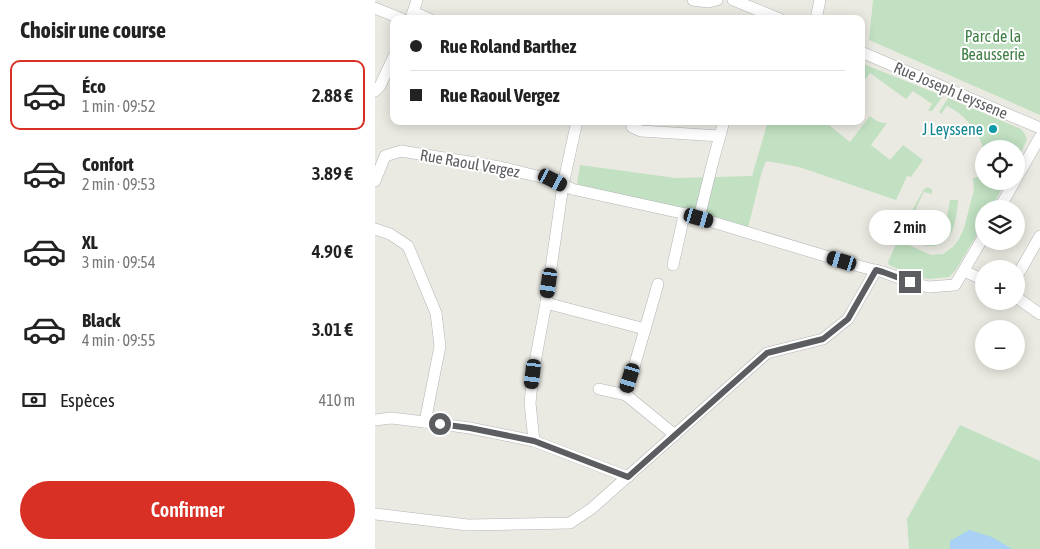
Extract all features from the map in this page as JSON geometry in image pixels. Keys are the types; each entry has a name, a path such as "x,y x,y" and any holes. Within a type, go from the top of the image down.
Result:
{"street":[{"path":"412,15 417,0"},
{"path":"693,0 708,2 717,0"},
{"path":"733,0 770,15"},
{"path":"817,15 819,0"},
{"path":"375,8 392,15"},
{"name":"Rue Joseph Leyssene","path":"865,54 1040,128"},
{"path":"375,91 380,86 390,65"},
{"path":"534,441 530,403 533,374 546,303 563,185 576,125"},
{"path":"632,125 641,131 720,136"},
{"path":"699,218 724,125"},
{"path":"1025,164 1040,137"},
{"name":"Rue Raoul Vergez","path":"375,181 385,156 401,151 500,167 553,180 572,189 686,214 928,287 955,285 964,271"},
{"path":"673,265 686,214"},
{"path":"375,229 391,234 408,246 435,313 440,346 425,422"},
{"path":"1025,262 1040,236"},
{"path":"975,276 964,271 976,250"},
{"path":"1029,255 1040,260"},
{"path":"375,514 468,525 569,523 591,509 767,353 823,339 848,319 876,270"},
{"path":"625,395 658,284"},
{"path":"546,303 645,330"},
{"path":"1025,303 1040,314"},
{"path":"599,389 625,395 675,435"},
{"path":"375,420 391,418 425,422 470,428 534,441 628,477"}],"green space":[{"name":"Parc de la Beausserie","path":"873,0 1040,0 1040,115 869,40"},
{"path":"865,65 943,96 932,111 928,111 932,104 913,91 906,99 870,73 865,80"},
{"path":"948,98 1021,129 1027,140 1025,144 1025,140 979,140 971,125 960,114 947,106 941,114 939,112"},
{"path":"870,116 882,123 887,123 871,145 890,160 903,145 923,160 911,177 907,176 896,200 799,167 766,161 748,228 582,187 577,184 580,165 676,178 752,176 767,125 831,125 850,142 865,125"},
{"path":"973,178 975,178 975,190 1001,190 996,200 975,200 975,238 955,271 949,277 928,279 914,276 889,265 888,262 897,242 900,241 931,255 943,254 953,247 964,228 974,190"},
{"path":"928,187 932,190 932,194 924,192 913,218 913,225 921,237 929,239 940,235 945,227 950,200 958,200 955,222 949,236 939,245 931,246 922,245 912,240 902,229 924,189"},
{"path":"960,425 1040,461 1040,549 909,549 907,519"}],"water":[{"path":"969,530 992,537 1012,549 950,549 950,541"}],"place":[{"name":"J Leyssene","path":"993,129"}],"route":[{"path":"440,424 534,441 628,477 767,353 823,339 848,319 876,270 910,282"}]}
